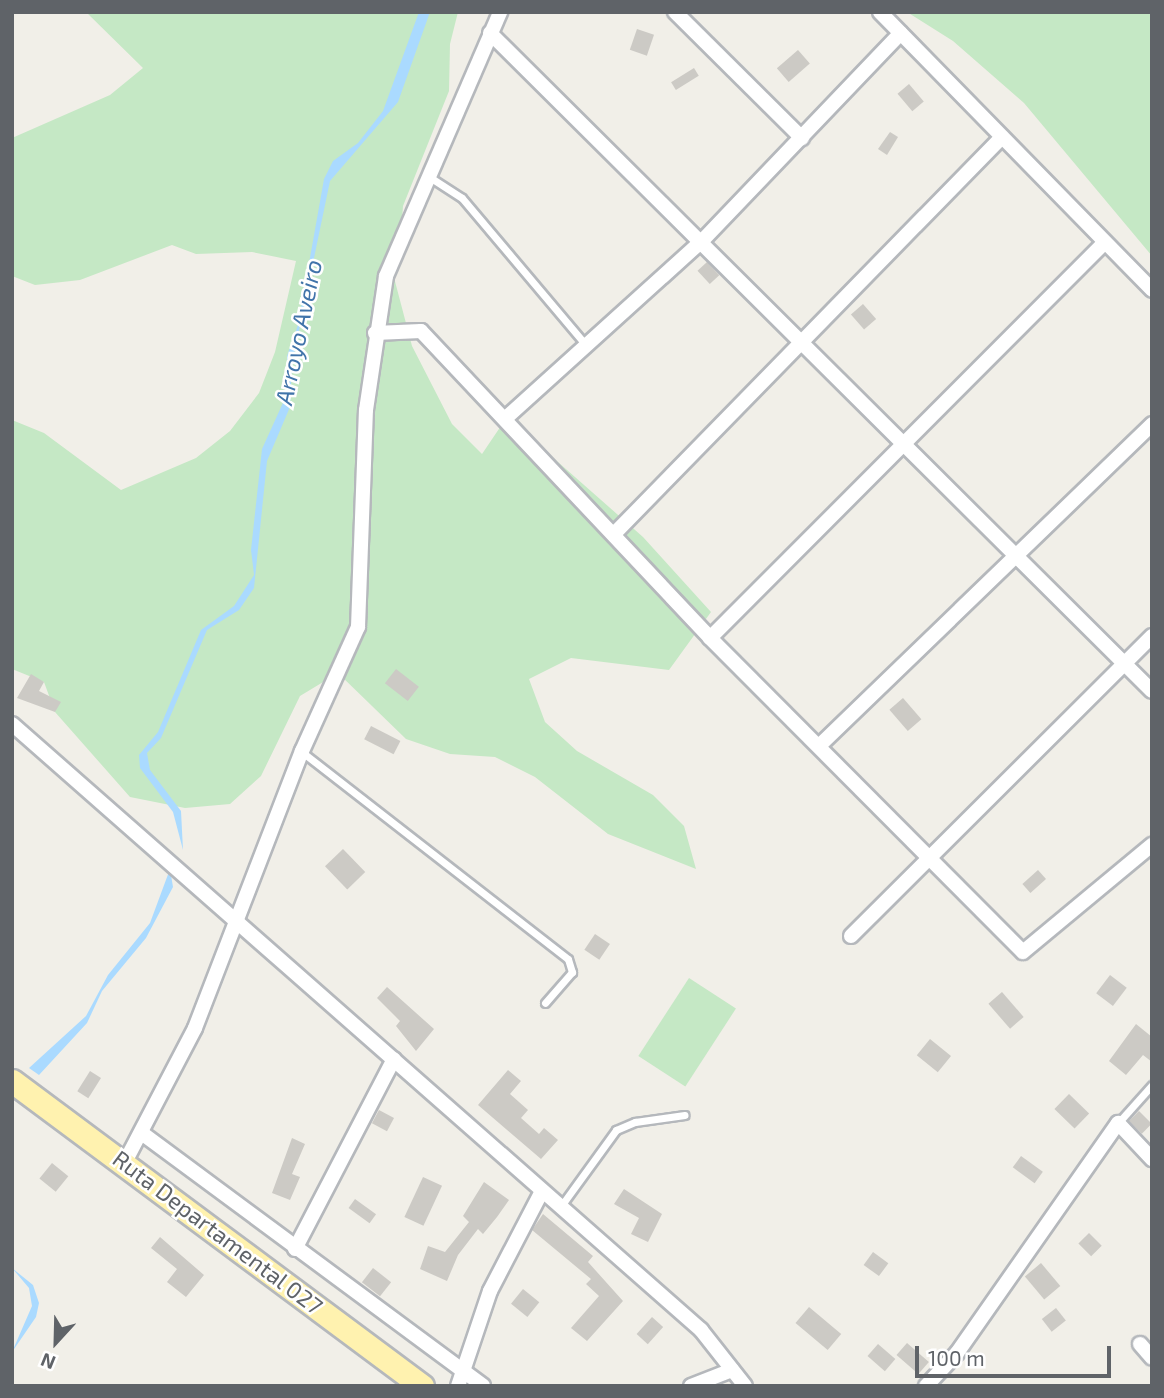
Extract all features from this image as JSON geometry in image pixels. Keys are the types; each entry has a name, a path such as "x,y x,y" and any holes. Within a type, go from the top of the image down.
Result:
{"main road":[{"name":"Ruta Departamental 027","path":"12,1081 125,1162 422,1386"}],"street":[{"path":"125,1162 143,1134 195,1028 302,751 358,627 375,333 386,276 425,175 500,12"},
{"path":"675,12 802,138"},
{"path":"880,12 1152,290"},
{"path":"490,33 1152,691"},
{"path":"507,417 701,242 901,33"},
{"path":"614,534 1002,137"},
{"path":"710,638 1105,242"},
{"path":"375,333 421,331 507,417 710,638 820,745 1023,952 1152,845"},
{"path":"820,745 1152,424"},
{"path":"851,936 1152,636"},
{"path":"12,724 237,919 701,1330 745,1386"},
{"path":"295,1249 394,1059"},
{"path":"926,1386 957,1353 1118,1123 1152,1158"},
{"path":"143,1134 483,1386"},
{"path":"458,1386 465,1372 490,1291 542,1191"},
{"path":"1140,1344 1152,1358"},
{"path":"691,1386 732,1370"}],"lane":[{"path":"425,175 462,198 586,346"},
{"path":"302,751 568,959 572,972 545,1003"},
{"path":"1118,1123 1152,1085"},
{"path":"561,1206 616,1130 635,1122 685,1115"}],"green space":[{"path":"86,12 458,12 450,44 449,91 403,206 400,249 392,270 412,346 452,424 482,454 507,417 643,537 711,612 669,670 571,658 529,679 545,722 577,751 653,795 684,826 696,869 608,834 535,777 495,757 450,754 406,739 338,673 300,696 261,776 230,804 185,808 130,797 55,712 44,682 12,669 12,420 44,433 121,490 196,458 230,431 259,393 275,352 296,261 252,252 196,254 172,245 80,280 35,285 12,276 12,138 110,95 143,68"},
{"path":"907,12 1152,12 1152,256 1024,103 953,41"},
{"path":"689,978 736,1008 685,1086 638,1056"}],"water":[{"name":"Arroyo Aveiro","path":"419,12 430,12 398,102 330,181 292,364 290,407 267,461 254,588 239,610 207,630 161,738 147,753 150,770 181,811 183,850 173,812 140,768 139,755 158,732 201,630 234,606 254,575 251,550 262,449 287,394 287,356 298,325 324,179 333,161 358,143 383,111"},
{"path":"170,869 173,887 146,938 102,991 87,1023 39,1075 29,1068 86,1016 108,975 150,923"},
{"path":"12,1268 33,1285 39,1303 36,1317 12,1352 32,1306 29,1288"}],"building":[{"path":"637,29 654,35 647,56 630,50"},
{"path":"798,50 810,64 789,82 777,68"},
{"path":"694,68 699,76 676,90 671,82"},
{"path":"909,84 924,102 912,111 898,94"},
{"path":"890,132 898,137 887,155 878,149"},
{"path":"707,262 719,275 710,284 697,271"},
{"path":"863,304 876,319 864,330 851,314"},
{"path":"396,669 419,687 408,701 385,683"},
{"path":"31,674 44,682 39,691 61,702 55,712 17,698"},
{"path":"903,698 921,719 908,731 889,710"},
{"path":"371,726 400,741 394,754 364,739"},
{"path":"343,849 365,872 347,889 325,866"},
{"path":"1038,870 1046,879 1030,893 1022,884"},
{"path":"595,934 610,944 599,960 584,950"},
{"path":"1110,975 1127,988 1113,1006 1096,993"},
{"path":"387,987 434,1029 416,1051 396,1026 400,1021 377,998"},
{"path":"1002,992 1024,1017 1010,1029 988,1004"},
{"path":"1136,1024 1152,1037 1152,1062 1143,1055 1126,1075 1109,1061"},
{"path":"930,1039 951,1056 938,1072 917,1055"},
{"path":"508,1070 521,1081 510,1094 528,1110 521,1118 539,1134 544,1128 558,1140 541,1159 478,1105"},
{"path":"90,1071 101,1078 88,1098 77,1091"},
{"path":"1069,1094 1089,1113 1075,1129 1054,1109"},
{"path":"379,1110 394,1118 387,1131 372,1123"},
{"path":"1139,1111 1152,1124 1142,1134 1129,1121"},
{"path":"292,1138 305,1144 292,1174 300,1177 290,1200 272,1193"},
{"path":"1021,1156 1043,1172 1035,1183 1013,1167"},
{"path":"52,1163 68,1176 56,1192 39,1179"},
{"path":"423,1177 442,1186 423,1226 404,1217"},
{"path":"484,1182 509,1200 497,1217 483,1234 478,1229 458,1255 447,1281 420,1269 428,1246 445,1252 469,1222 463,1216"},
{"path":"624,1189 662,1214 648,1242 631,1234 639,1218 614,1204"},
{"path":"355,1199 376,1214 370,1223 349,1208"},
{"path":"543,1214 593,1256 588,1262 623,1301 587,1341 571,1328 599,1296 586,1284 591,1279 532,1230"},
{"path":"1089,1233 1102,1246 1091,1256 1078,1244"},
{"path":"160,1237 204,1275 186,1297 167,1282 177,1269 151,1248"},
{"path":"873,1252 888,1263 879,1276 864,1265"},
{"path":"1041,1263 1060,1286 1044,1299 1025,1276"},
{"path":"373,1268 391,1282 380,1296 362,1282"},
{"path":"523,1289 539,1302 527,1317 511,1304"},
{"path":"809,1307 841,1334 828,1350 796,1323"},
{"path":"1056,1308 1066,1321 1052,1332 1042,1319"},
{"path":"652,1317 663,1327 648,1344 637,1334"},
{"path":"907,1343 929,1362 918,1374 897,1355"},
{"path":"878,1344 895,1359 885,1371 868,1356"}]}
